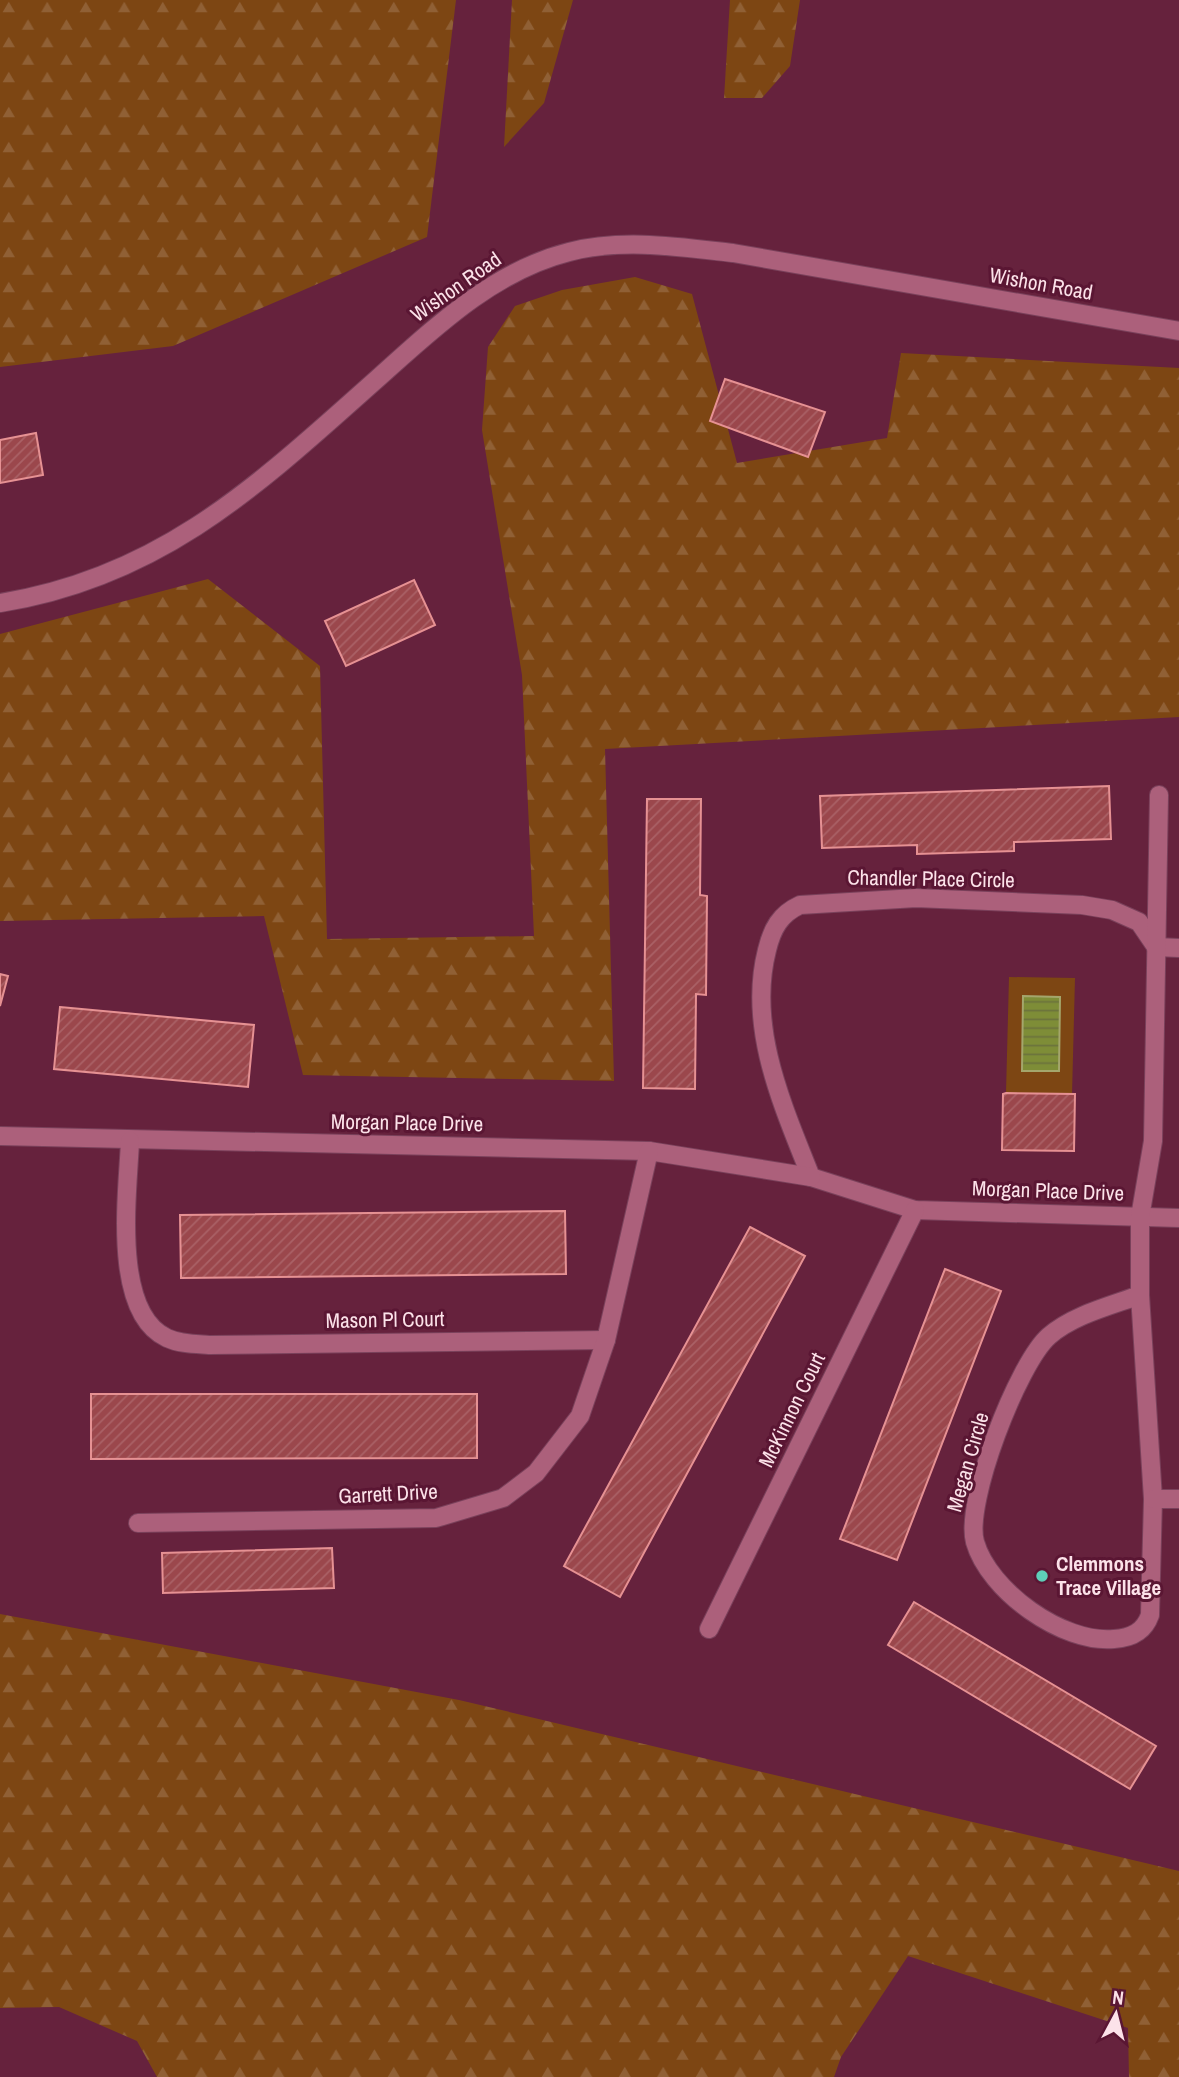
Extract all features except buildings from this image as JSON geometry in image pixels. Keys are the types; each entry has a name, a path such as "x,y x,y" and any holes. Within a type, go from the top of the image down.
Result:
{"street":[{"name":"Wishon Road","path":"0,603 83,585 138,560 202,524 274,471 418,341 488,287 527,265 571,251 659,245 733,253 1179,331"},
{"path":"1140,1217 1153,1141 1159,795"},
{"name":"Chandler Place Circle","path":"811,1177 780,1100 768,1057 761,1012 762,968 770,937 788,911 800,905 842,900 916,898 1082,905 1112,910 1139,922 1156,947"},
{"path":"1156,947 1179,948"},
{"name":"Morgan Place Drive","path":"0,1136 649,1151 811,1177"},
{"name":"Mason Pl Court","path":"130,1141 127,1245 129,1275 146,1319 166,1338 209,1345 606,1340"},
{"name":"Garrett Drive","path":"138,1523 436,1518 502,1498 536,1473 580,1416 606,1340 649,1151"},
{"path":"811,1177 915,1210"},
{"name":"Morgan Place Drive","path":"915,1210 1179,1218"},
{"name":"McKinnon Court","path":"709,1629 915,1210"},
{"name":"Megan Circle","path":"1140,1217 1140,1295 1153,1499 1150,1615 1146,1626 1135,1634 1120,1639 1085,1639 1058,1630 1032,1613 1000,1582 980,1556 973,1528 985,1470 1005,1412 1040,1346 1049,1336 1073,1320 1140,1295"},
{"path":"1153,1499 1179,1499"}],"green space":[{"path":"0,0 456,0 427,237 173,346 0,367"},
{"path":"512,0 573,0 544,103 504,147"},
{"path":"730,0 800,0 790,66 762,98 724,98"},
{"path":"635,277 692,294 737,463 887,438 901,353 1179,368 1179,717 605,749 614,1081 303,1075 264,916 0,921 0,634 208,579 320,666 327,939 534,936 522,675 482,430 488,347 515,306 562,290"},
{"path":"1009,977 1075,978 1072,1095 1006,1093"},
{"path":"0,1614 459,1700 1179,1871 1179,2077 1129,2077 1128,2028 908,1956 841,2057 834,2077 157,2077 137,2041 59,2007 0,2008"}],"shaded area":[{"path":"1023,996 1060,997 1059,1071 1022,1071"}],"place":[{"name":"Clemmons Trace Village","path":"1042,1576"}]}
